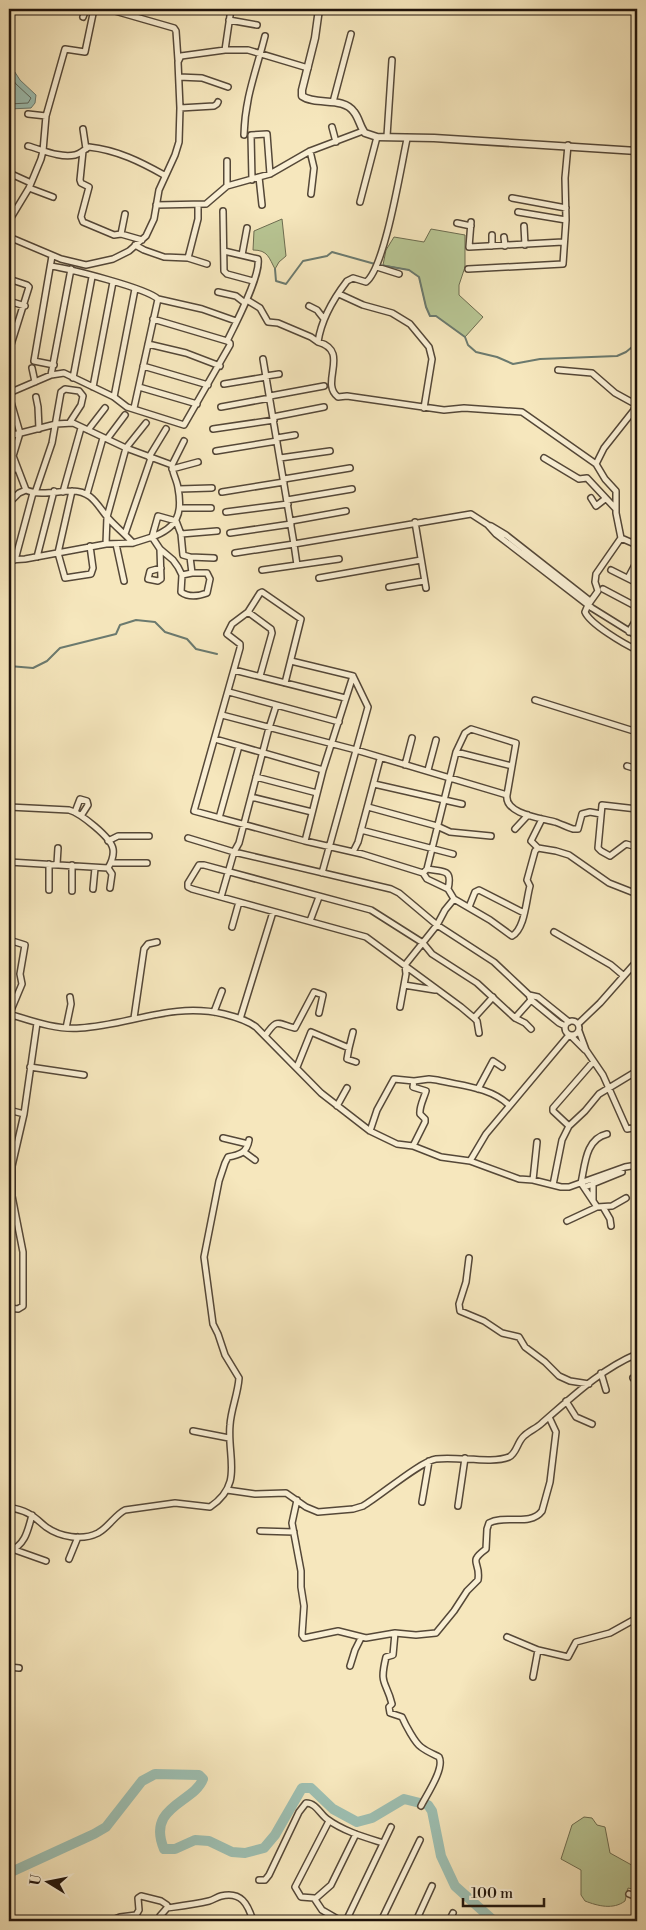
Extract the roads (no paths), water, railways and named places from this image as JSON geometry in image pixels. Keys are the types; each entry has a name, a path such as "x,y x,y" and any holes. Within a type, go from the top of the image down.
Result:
{"street":[{"path":"9,15 12,9"},
{"path":"83,17 86,9"},
{"path":"9,221 30,185 43,151 46,116 65,49 85,52 94,9"},
{"path":"9,237 52,256 86,265 98,264 113,259 136,245 149,232 153,223 164,175 177,148 180,108 176,31 174,28 108,9"},
{"path":"225,50 231,9"},
{"path":"314,9 319,9 315,38 302,96 308,99 334,102 348,107 354,112 363,131 377,137 434,138 637,151"},
{"path":"229,20 257,25"},
{"path":"334,102 351,34"},
{"path":"244,135 246,103 265,36"},
{"path":"178,62 180,57 184,55 225,50 248,50 308,68"},
{"path":"387,136 392,60"},
{"path":"179,77 202,78 228,87"},
{"path":"180,108 214,106 218,102"},
{"path":"28,114 46,116"},
{"path":"332,127 336,142"},
{"path":"82,129 84,150 80,180 81,183 89,187 81,220 114,235 121,234 142,240"},
{"path":"156,205 198,206 206,204 227,186 270,174 310,151 363,131"},
{"path":"252,180 251,135 267,134 270,174"},
{"path":"360,202 377,137"},
{"path":"318,342 324,319 338,294 350,278 368,281 374,274 392,218 407,139"},
{"path":"28,146 67,156 77,155 84,150 92,148 126,155 164,175"},
{"path":"468,268 563,264 568,146"},
{"path":"310,151 314,168 311,194"},
{"path":"226,161 227,186"},
{"path":"9,173 53,196"},
{"path":"259,178 262,205"},
{"path":"512,198 566,208"},
{"path":"188,258 198,219 198,206"},
{"path":"223,211 224,271 227,274 253,281"},
{"path":"518,212 566,220"},
{"path":"121,234 125,214"},
{"path":"457,224 471,224 469,247 563,242"},
{"path":"524,226 525,245"},
{"path":"242,255 247,228"},
{"path":"492,235 492,246"},
{"path":"504,237 505,246"},
{"path":"136,245 164,257 188,258 207,264"},
{"path":"224,251 259,261 246,301 227,341"},
{"path":"52,256 34,361 54,365"},
{"path":"51,266 135,288 152,294 158,299 202,309 236,321"},
{"path":"377,267 399,274"},
{"path":"51,375 71,270"},
{"path":"73,378 92,277"},
{"path":"9,279 29,286 25,306 9,351"},
{"path":"93,387 113,282"},
{"path":"114,397 135,288"},
{"path":"218,292 236,296 260,308 268,322 276,323 311,337 328,347 332,354 334,366 330,384 333,392 338,397 347,396 444,410 464,408 522,412 596,464 605,479 616,491 615,508 621,538 596,574 595,582 598,591 585,612 590,619 637,650"},
{"path":"338,294 404,320 410,324 429,348 432,359 424,408"},
{"path":"134,408 158,299"},
{"path":"9,301 25,306"},
{"path":"309,306 317,310 324,319"},
{"path":"9,393 51,375 64,373 114,397 121,403 184,425 220,366 230,343 153,319"},
{"path":"148,344 186,353 220,366"},
{"path":"263,359 298,565"},
{"path":"143,366 208,385"},
{"path":"32,368 35,382"},
{"path":"558,370 592,373 615,393 635,404"},
{"path":"224,384 279,374"},
{"path":"221,407 324,386"},
{"path":"139,387 197,404"},
{"path":"70,422 83,396 79,391 65,389 61,392 52,444 12,560 90,546 132,543 165,532 176,521 180,508 179,489 172,467 184,441"},
{"path":"596,464 604,448 631,414 637,396"},
{"path":"36,397 39,429"},
{"path":"11,402 20,433 11,454 26,490"},
{"path":"88,430 105,408"},
{"path":"213,429 324,408"},
{"path":"87,494 105,439 125,415"},
{"path":"9,436 70,422 172,467 198,462"},
{"path":"106,544 107,518 126,448 146,422"},
{"path":"63,492 81,428"},
{"path":"125,534 150,457 166,428"},
{"path":"216,451 295,435"},
{"path":"280,458 330,451"},
{"path":"544,458 579,479 587,478 615,508"},
{"path":"9,472 17,468"},
{"path":"222,492 350,468"},
{"path":"179,489 212,488"},
{"path":"9,502 19,493 26,490 34,493 72,491 87,494 95,500 107,518 132,543"},
{"path":"226,512 352,490"},
{"path":"37,557 54,491"},
{"path":"72,491 58,553 65,578 91,574 93,568 90,546"},
{"path":"591,498 596,506 605,499"},
{"path":"180,508 211,508"},
{"path":"230,533 346,511"},
{"path":"235,552 471,514 506,535 589,603 637,636"},
{"path":"182,575 192,573 209,575 207,594 186,595 181,592 182,575 173,560 160,550 152,537 158,516 176,521 182,534 182,553 190,557 214,558"},
{"path":"416,522 426,588"},
{"path":"182,534 217,531"},
{"path":"621,538 637,545"},
{"path":"116,544 124,581"},
{"path":"160,550 160,568"},
{"path":"190,557 192,573"},
{"path":"262,570 339,558"},
{"path":"319,578 421,560"},
{"path":"628,578 637,561"},
{"path":"612,570 637,583"},
{"path":"389,587 424,581"},
{"path":"603,589 637,608"},
{"path":"285,683 301,619 260,592 248,612 232,624 227,634 240,644 229,692 194,811 425,871 446,872 451,878 448,889"},
{"path":"248,612 271,629 272,633 260,676"},
{"path":"630,632 637,618"},
{"path":"291,661 353,676"},
{"path":"234,670 345,698"},
{"path":"305,841 330,745 353,676"},
{"path":"322,873 368,707 353,676"},
{"path":"229,692 339,722"},
{"path":"535,700 637,732"},
{"path":"221,897 234,852 239,843 276,706"},
{"path":"222,716 330,745 356,750 380,759 428,770 507,795"},
{"path":"538,848 535,851 527,880 530,886 524,913 515,934 512,936 454,899 448,889 427,879 425,871 451,778 456,752 470,729 516,743 506,800 511,808 528,815 578,829 582,814 590,812 601,814"},
{"path":"215,738 323,770"},
{"path":"405,765 412,738"},
{"path":"428,770 436,740"},
{"path":"219,818 239,746"},
{"path":"456,752 512,766"},
{"path":"353,852 358,842 380,759"},
{"path":"627,766 637,769"},
{"path":"256,777 317,793"},
{"path":"374,784 462,804"},
{"path":"251,797 312,812"},
{"path":"74,812 80,799 87,801 88,805 81,816"},
{"path":"637,809 602,805 598,848 610,856 626,844 637,847"},
{"path":"9,807 69,810 81,816 108,841 113,850 108,866 112,874 110,888"},
{"path":"368,807 437,826 450,832 490,836"},
{"path":"515,829 528,815"},
{"path":"542,819 531,842 538,848 569,855 609,883 636,894 637,887"},
{"path":"361,830 452,854"},
{"path":"108,841 118,836 149,836"},
{"path":"188,838 234,852 391,889 399,893 437,925 494,962 530,998"},
{"path":"57,864 58,848"},
{"path":"9,862 95,868 147,863"},
{"path":"49,864 49,890"},
{"path":"479,1034 477,1021 474,1018 366,937 192,889 188,887 188,882 198,865 204,865 371,910 422,943 432,954 470,978 515,1018 525,1023 531,1029"},
{"path":"72,866 72,890"},
{"path":"93,889 95,868"},
{"path":"469,907 474,892 479,890 524,913"},
{"path":"310,921 319,897"},
{"path":"400,1007 406,974 405,965 437,925 445,910 454,899"},
{"path":"232,927 239,902"},
{"path":"240,1019 273,912"},
{"path":"554,932 611,965 624,976"},
{"path":"9,940 25,945 20,974 22,984 10,1015 9,1024"},
{"path":"134,1018 144,949 148,944 156,942"},
{"path":"578,1024 600,1003 637,961"},
{"path":"404,985 437,991"},
{"path":"214,1012 222,991"},
{"path":"265,1036 272,1026 277,1023 295,1028 314,992 323,996 319,1013"},
{"path":"66,1028 72,1004 70,997"},
{"path":"474,1018 493,997"},
{"path":"515,1018 530,998 538,997 567,1024"},
{"path":"10,1015 37,1023 66,1028 94,1027 134,1018 183,1011 214,1012 249,1022 337,1106 370,1131 398,1144 413,1146 441,1156 470,1161 519,1179 533,1180 553,1186 569,1187 593,1183 622,1172"},
{"path":"567,1024 574,1021 578,1024"},
{"path":"9,1308 18,1309 23,1306 23,1252 12,1196 11,1176 24,1114 37,1023"},
{"path":"567,1024 566,1032 586,1050"},
{"path":"578,1024 586,1050 603,1076 626,1123 627,1129 633,1128 636,1131 637,1137"},
{"path":"297,1068 311,1032 349,1048"},
{"path":"354,1032 347,1059 356,1062"},
{"path":"470,1161 486,1134 509,1105 570,1035 579,1032"},
{"path":"478,1090 492,1062 496,1061 502,1067"},
{"path":"569,1126 553,1111 553,1108 593,1062"},
{"path":"30,1067 84,1075"},
{"path":"553,1186 562,1140 569,1126 599,1094 637,1071"},
{"path":"370,1131 377,1110 394,1079 414,1081 429,1079 478,1090 486,1090 500,1097 509,1105"},
{"path":"413,1146 426,1119 420,1114 419,1110 426,1091 413,1087 414,1081"},
{"path":"337,1106 347,1088"},
{"path":"9,1110 24,1114"},
{"path":"607,1134 597,1138 590,1146 583,1185 593,1201 610,1219"},
{"path":"9,1507 32,1515 47,1528 58,1533 78,1537 97,1533 105,1529 120,1512 175,1503 210,1507 227,1490 232,1476 230,1417 239,1378 226,1356 213,1324 204,1257 216,1193 225,1163 228,1157 244,1152 248,1142 223,1138"},
{"path":"533,1180 537,1142"},
{"path":"244,1152 255,1160"},
{"path":"583,1185 625,1167 637,1165"},
{"path":"593,1183 593,1201"},
{"path":"567,1220 600,1207 612,1206 626,1198"},
{"path":"611,1226 612,1206"},
{"path":"469,1258 466,1282 459,1304 460,1311 484,1321 502,1334 519,1337 525,1347 545,1362 559,1376 570,1381 589,1384"},
{"path":"227,1490 255,1494 286,1493 306,1507 318,1512 353,1509 363,1506 429,1461 440,1458 502,1459 508,1457 513,1454 522,1438 601,1373 637,1354"},
{"path":"601,1373 606,1390"},
{"path":"566,1401 576,1417 592,1424"},
{"path":"297,1500 292,1523 300,1561 304,1606 302,1635 307,1639 338,1631 361,1638 395,1634 436,1634 467,1590 474,1586 478,1580 476,1558 478,1554 486,1549 489,1523 498,1520 522,1520 540,1514 550,1482 556,1432 549,1417"},
{"path":"193,1431 230,1438"},
{"path":"458,1506 466,1458"},
{"path":"422,1502 429,1461"},
{"path":"12,1550 23,1541 32,1515"},
{"path":"260,1531 294,1532"},
{"path":"69,1559 78,1537"},
{"path":"12,1550 46,1562"},
{"path":"507,1637 538,1650 568,1657 576,1642 610,1633 637,1618"},
{"path":"395,1634 392,1654 386,1657 382,1679 392,1704 389,1707 390,1713 402,1716 405,1728 412,1734 417,1744 439,1757 441,1761 438,1772 421,1806"},
{"path":"350,1666 361,1638"},
{"path":"533,1677 538,1650"},
{"path":"9,1667 19,1668"},
{"path":"259,1880 265,1880 269,1875 304,1804 312,1804 329,1821 356,1834 383,1843"},
{"path":"329,1821 296,1885 302,1897 315,1899 322,1910 341,1921"},
{"path":"346,1921 390,1827"},
{"path":"315,1899 331,1885 356,1834"},
{"path":"381,1921 420,1840"},
{"path":"416,1921 432,1886"},
{"path":"629,1894 637,1897"},
{"path":"110,1921 120,1917 136,1915 139,1910 138,1898 141,1896 161,1901 167,1904 166,1908"},
{"path":"159,1921 166,1908 208,1901 223,1896 241,1898 247,1904 253,1921"},
{"path":"449,1921 453,1913"}],"water":[{"path":"9,63 20,80 36,95 35,103 31,108 9,109"}],"waterway":[{"path":"275,269 276,281 286,284 303,261 327,256 332,252 375,264"},
{"path":"380,265 409,270 419,277 430,316 436,316 465,337 468,345 476,352 497,357 513,364 540,359 617,356 626,352 637,343"},
{"path":"9,666 33,668 47,661 60,648 116,634 120,625 136,620 155,622 165,632 187,639 196,649 217,654"},
{"path":"9,1873 106,1827 142,1781 155,1774 199,1775 203,1779 198,1787 173,1807 161,1823 160,1835 164,1849 175,1849 195,1840 209,1841 232,1852 245,1853 264,1848 275,1835 302,1788 311,1788 333,1809 357,1822 372,1818 404,1799 428,1805 432,1811 441,1856 455,1886 494,1921"}]}
